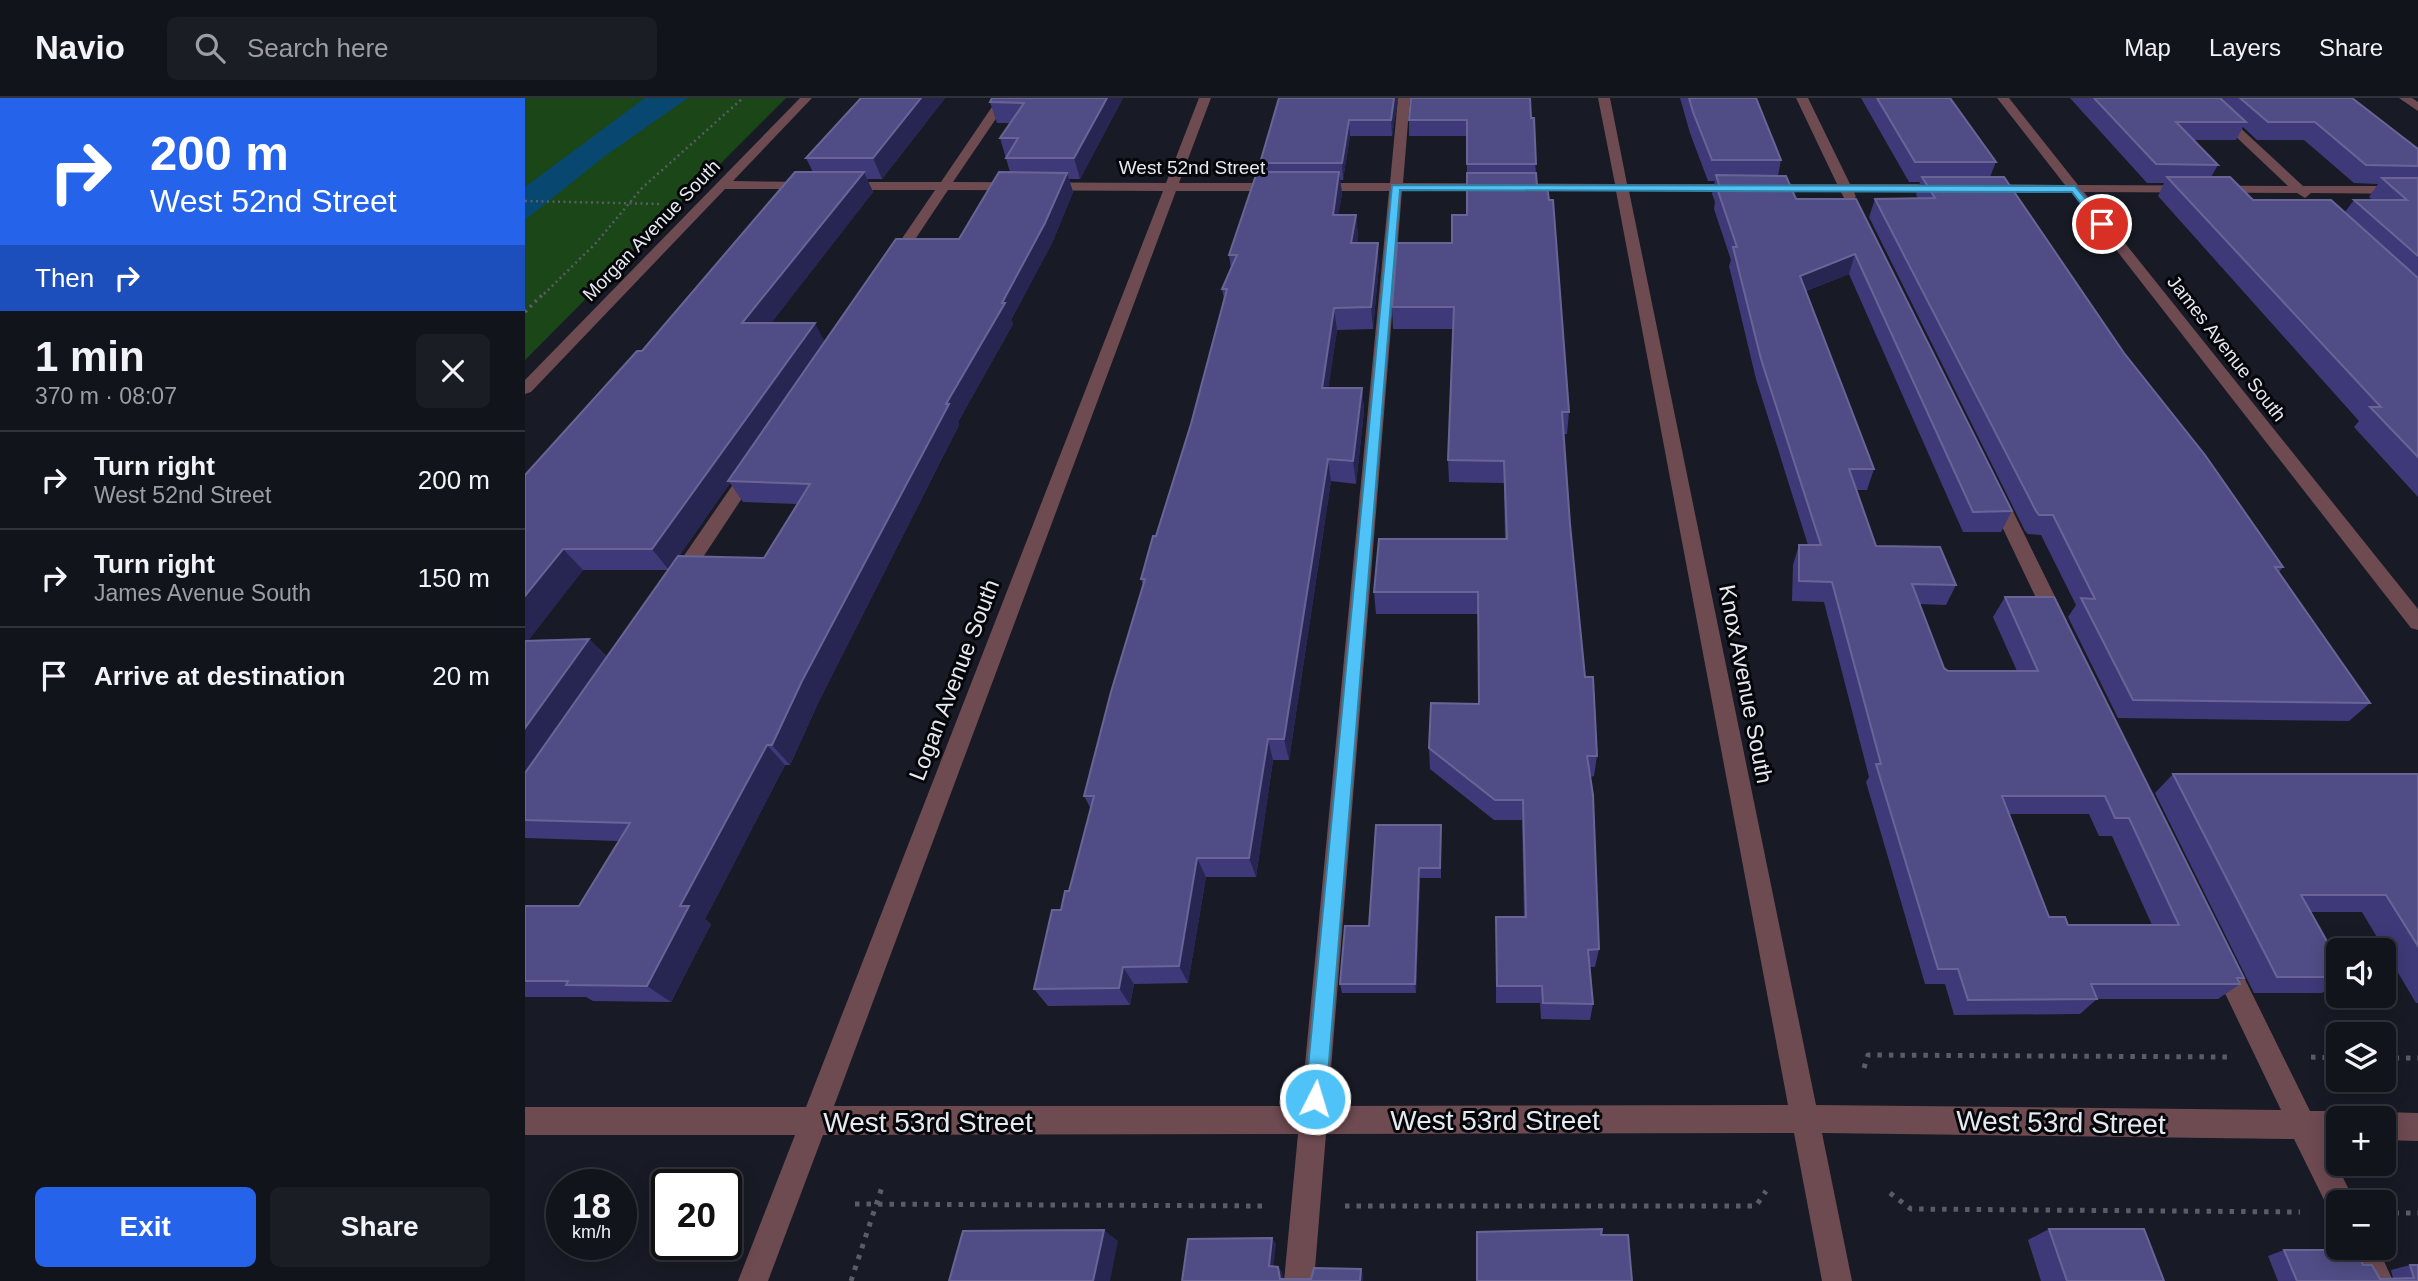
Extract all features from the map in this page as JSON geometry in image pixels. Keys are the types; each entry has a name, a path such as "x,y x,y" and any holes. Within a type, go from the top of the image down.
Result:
{"street":[{"name":"Morgan Avenue South","path":"525,389 806,98"},
{"path":"879,282 1004,98"},
{"name":"Logan Avenue South","path":"753,1281 1205,98"},
{"path":"1299,1281 1405,98"},
{"name":"Knox Avenue South","path":"1604,98 1837,1281"},
{"path":"1802,98 1860,216"},
{"name":"James Avenue South","path":"2003,98 2418,623"},
{"path":"2201,98 2316,205"},
{"path":"2405,98 2418,108"},
{"name":"West 52nd Street","path":"722,185 2418,190"},
{"path":"664,601 764,453"},
{"path":"1988,480 2068,643"},
{"path":"2215,944 2334,1190"},
{"name":"West 53rd Street","path":"525,1121 1805,1119 2326,1125"},
{"path":"2396,1126 2418,1127"},
{"path":"2368,1260 2378,1281"}],"path":[{"path":"525,312 596,243 642,188 743,98"},
{"path":"525,201 668,204"},
{"path":"1864,1068 1868,1055 2326,1058"},
{"path":"2396,1058 2418,1058"},
{"path":"851,1281 883,1184"},
{"path":"1890,1193 1912,1209 2311,1212"},
{"path":"2396,1213 2418,1213"}],"green space":[{"path":"525,98 786,98 525,360"}],"water":[{"path":"645,98 688,98 605,156 525,220 525,187"}],"building":[{"path":"861,98 921,98 873,158 806,158"},
{"path":"992,98 1107,98 1074,158 1006,158 1018,138 1000,138 1024,103 990,102"},
{"path":"1279,98 1394,98 1391,120 1349,120 1342,163 1260,163"},
{"path":"1411,98 1530,98 1531,118 1534,118 1536,164 1467,164 1467,120 1409,120"},
{"path":"1689,98 1756,98 1781,160 1712,160"},
{"path":"1877,98 1950,98 1996,162 1915,162"},
{"path":"2094,98 2220,98 2246,122 2176,122 2218,165 2156,164"},
{"path":"2240,98 2352,98 2418,149 2418,166 2366,165 2315,122 2268,122"},
{"path":"795,172 864,172 742,323 815,323 652,549 563,549 525,596 525,475 637,351 642,351"},
{"path":"999,172 1067,173 1045,223 1002,303 1005,303 946,404 949,404 802,681 772,745 767,745 680,906 689,906 647,986 566,985 568,981 525,981 525,906 579,906 630,823 525,820 525,773 678,556 764,558 810,484 728,481 896,239 959,239"},
{"path":"1257,172 1339,172 1333,215 1356,215 1351,243 1378,243 1371,307 1334,308 1322,388 1362,388 1353,461 1328,459 1284,739 1268,739 1249,858 1197,858 1179,966 1123,967 1119,988 1034,989 1052,910 1061,910 1065,891 1069,891 1094,796 1084,796 1111,692 1145,579 1141,579 1153,536 1156,536 1191,424 1227,289 1222,289 1237,255 1229,255"},
{"path":"1467,173 1536,173 1537,186 1547,186 1549,200 1553,200 1569,412 1562,412 1570,524 1585,677 1593,677 1597,756 1587,756 1593,795 1599,949 1588,950 1593,1004 1543,1003 1542,986 1497,986 1496,917 1526,917 1523,800 1495,800 1429,748 1431,703 1479,704 1478,592 1374,592 1379,539 1507,539 1504,461 1448,460 1454,307 1392,307 1397,243 1452,243 1452,215 1467,215"},
{"path":"1716,175 1786,176 1796,199 1856,199 2012,511 1973,512 1855,254 1800,276 1874,469 1849,469 1876,546 1940,547 1956,585 1912,584 1944,668 1948,671 2038,671 2005,597 2054,597 2244,978 2237,978 2240,984 2091,984 2097,999 1968,1000 1958,969 1938,969 1876,764 1881,764 1832,582 1799,581 1799,545 1821,545 1761,359 1733,247 1737,247 1718,191 1721,191","holes":["2002,796 2105,796 2115,818 2129,818 2179,925 2068,925 2065,917 2049,917"]},
{"path":"1922,177 2004,177 2124,353 2205,455 2283,567 2275,567 2370,703 2133,700 2081,598 2095,599 2053,515 2039,515 2036,511 1875,199 1935,198"},
{"path":"2167,177 2230,177 2253,200 2331,200 2418,278 2418,457 2370,407 2381,407"},
{"path":"2382,178 2418,178 2418,256 2354,200 2407,200"},
{"path":"589,639 525,728 525,641"},
{"path":"2173,774 2418,774 2418,946 2386,895 2301,895 2326,940 2326,977 2277,977"},
{"path":"1376,825 1441,825 1440,868 1419,868 1415,984 1340,984 1345,926 1369,926"},
{"path":"1602,1229 1601,1235 1628,1235 1632,1281 1477,1281 1477,1232"},
{"path":"2049,1229 2144,1229 2164,1281 2067,1281"},
{"path":"1104,1230 1093,1281 949,1281 963,1231"},
{"path":"1272,1238 1269,1266 1278,1267 1280,1279 1311,1279 1314,1268 1361,1269 1360,1281 1182,1281 1188,1239"},
{"path":"2284,1250 2326,1250 2326,1260 2361,1260 2363,1265 2372,1265 2380,1279 2414,1278 2410,1265 2418,1265 2418,1281 2297,1281"}],"route":[{"path":"1315,1099 1396,187 2075,189 2102,224"}]}
